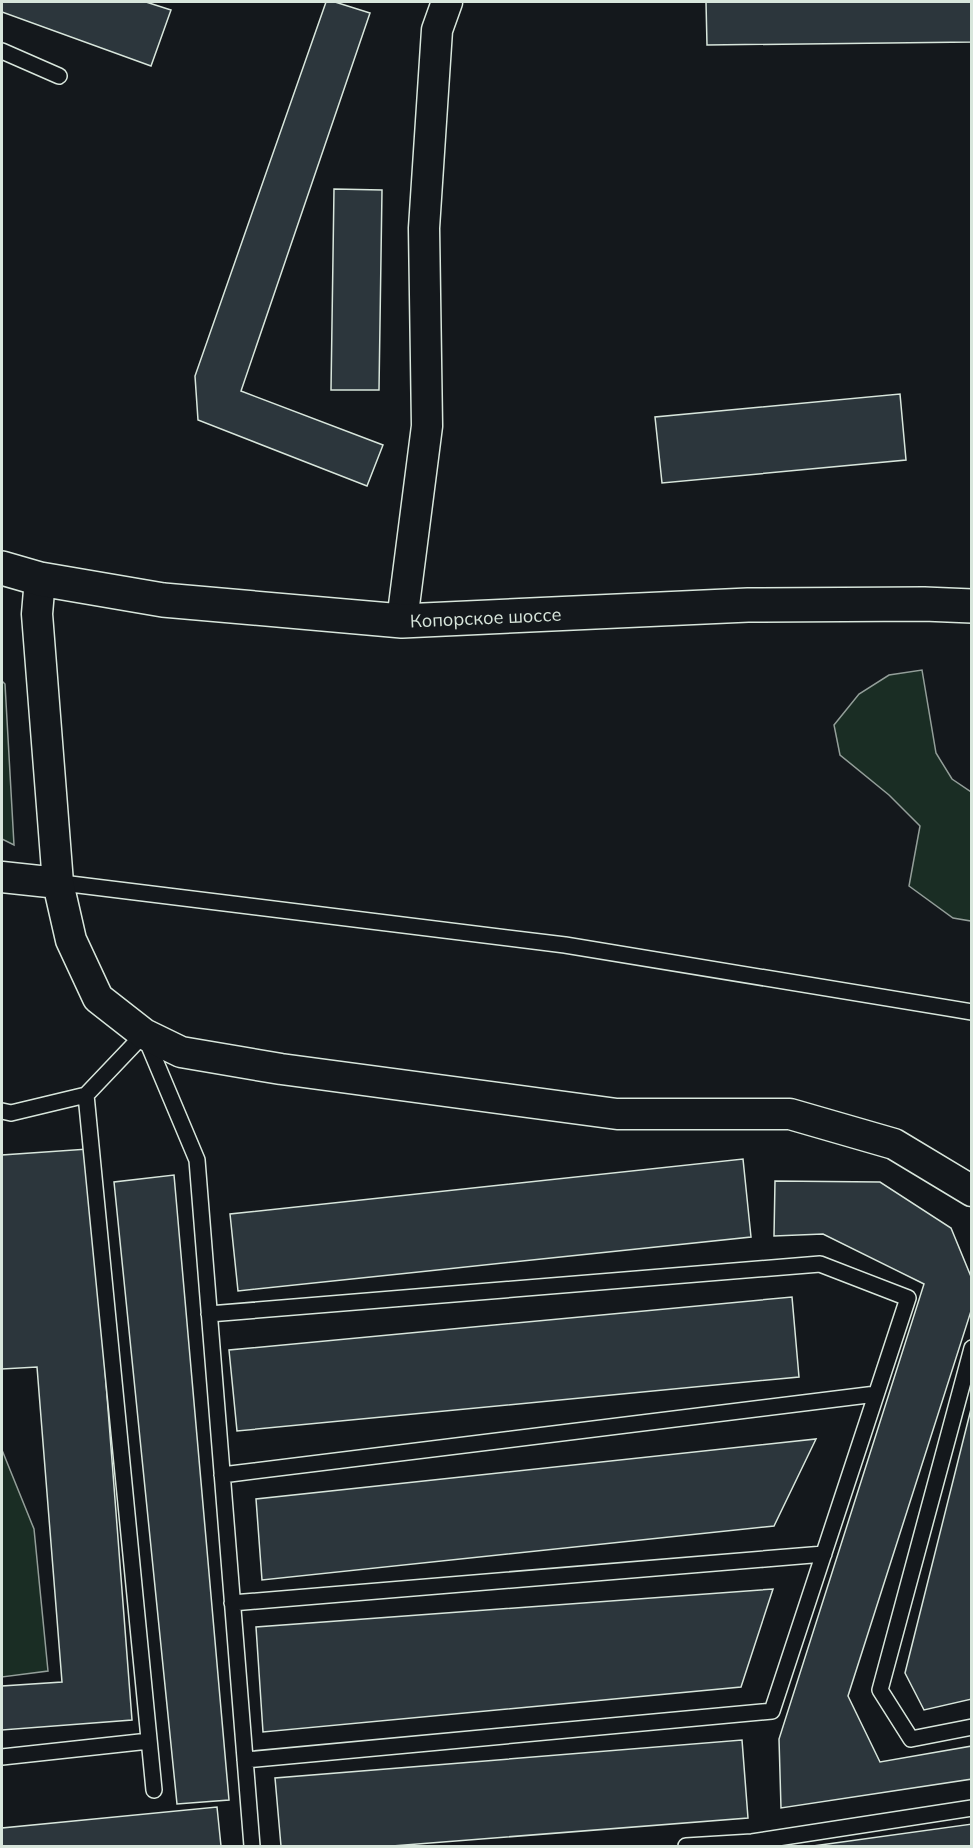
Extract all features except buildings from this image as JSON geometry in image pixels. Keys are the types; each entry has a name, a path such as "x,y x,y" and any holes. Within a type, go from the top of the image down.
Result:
{"main road":[{"name":"Копорское шоссе","path":"2,568 40,579 163,600 402,621 748,605 972,606"}],"street":[{"path":"402,621 427,426 424,228 437,30 447,2"},
{"path":"40,579 37,614 58,883 71,940 98,998 144,1034 181,1052 203,1056 617,1114 790,1114 894,1143 972,1191"},
{"path":"2,877 58,883"}],"lane":[{"path":"2,51 59,76"},
{"path":"58,883 565,945 972,1012"},
{"path":"2,1111 11,1113 86,1095 144,1034 197,1160 252,1846"},
{"path":"86,1095 154,1790"},
{"path":"209,1314 820,1264 908,1298 772,1712 245,1760"},
{"path":"972,1348 880,1690 911,1739 972,1727"},
{"path":"222,1475 876,1394"},
{"path":"232,1603 824,1554"},
{"path":"2,1757 149,1741"},
{"path":"686,1846 752,1842 972,1808"}],"green space":[{"path":"922,670 936,753 952,779 971,792 971,921 953,918 909,886 920,826 889,795 840,755 834,725 859,694 889,675"},
{"path":"2,681 5,684 14,845 2,839"},
{"path":"2,1450 34,1529 48,1671 2,1677"}]}
